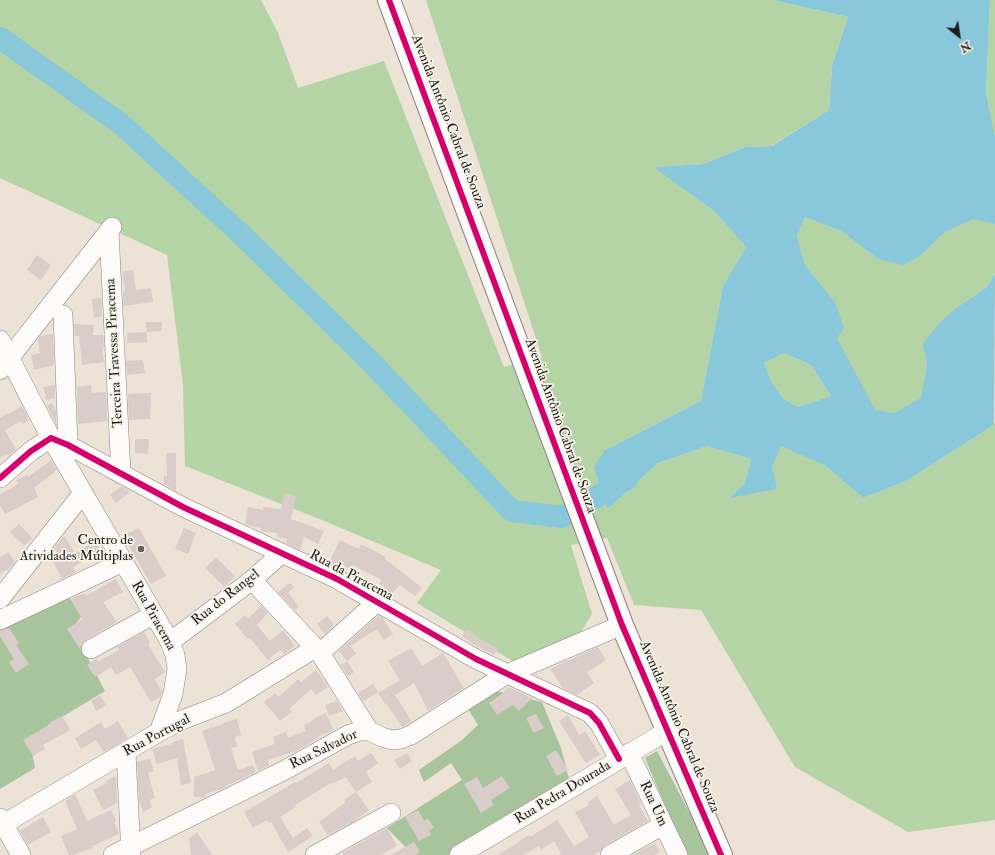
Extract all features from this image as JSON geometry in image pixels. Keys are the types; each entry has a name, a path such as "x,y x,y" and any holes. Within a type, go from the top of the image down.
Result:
{"main road":[{"name":"Avenida Antônio Cabral de Souza","path":"389,0 622,626 721,855"}],"street":[{"name":"Terceira Travessa Piracema","path":"5,364 111,229 121,474"},
{"path":"0,478 31,451 60,441 64,315"},
{"name":"Rua Piracema","path":"0,340 5,364 60,441 83,493 170,642 175,655 177,669 176,680 169,708 159,732"},
{"name":"Rua da Piracema","path":"60,441 183,507 337,579 476,659 590,713 624,756"},
{"path":"0,599 83,493"},
{"name":"Rua do Rangel","path":"170,642 252,580 282,553"},
{"path":"0,620 123,562"},
{"path":"252,580 318,650 369,731"},
{"name":"Rua Portugal","path":"1,823 126,753 159,732 182,720 226,703 318,650 377,602"},
{"path":"91,649 153,615"},
{"name":"Rua Salvador","path":"113,855 131,850 348,735 360,731 369,731 392,740 406,737 507,674 622,626"},
{"name":"Rua Pedra Dourada","path":"459,855 667,731"},
{"path":"126,753 131,850"},
{"name":"Rua Um","path":"624,756 678,855"},
{"path":"315,855 335,850 391,813"},
{"path":"1,823 21,855"},
{"path":"610,855 663,825"}],"green space":[{"path":"0,0 261,0 278,33 298,88 384,61 504,367 542,357 426,0 773,0 848,17 832,66 829,110 771,146 746,147 703,164 653,167 715,212 746,247 723,286 701,401 605,450 608,509 658,463 707,446 751,459 745,483 729,498 772,467 781,445 826,466 863,498 906,481 994,425 995,422 995,820 908,832 795,767 701,610 634,605 607,538 571,545 592,614 578,637 516,663 417,603 441,570 322,520 185,466 183,385 167,255 0,178"},
{"path":"990,0 995,0 995,136 986,93"},
{"path":"805,217 841,231 878,259 921,255 945,232 973,218 995,224 995,274 987,287 956,308 924,344 927,364 922,398 894,413 874,410 837,338 835,302 805,265 797,236"},
{"path":"784,353 811,365 831,396 798,407 784,399 772,383 764,363"},
{"path":"70,598 81,617 72,628 105,691 29,737 35,768 0,789 0,627"},
{"path":"496,691 542,702 561,748 570,783 449,855 413,855 387,828 462,780 451,763 424,782 419,770 462,740 478,725 467,707"},
{"path":"657,751 712,855 686,855 645,758"}],"water":[{"path":"773,0 990,0 986,93 995,136 995,224 973,219 945,232 921,255 903,265 878,259 841,231 805,217 797,236 805,265 835,302 844,328 837,338 875,410 894,413 921,398 927,364 923,344 941,321 956,308 987,287 995,274 994,425 906,481 863,498 826,466 781,446 772,467 777,489 729,498 745,483 751,459 707,446 658,463 608,509 594,467 605,450 701,401 723,286 746,247 715,212 653,167 703,164 746,147 772,146 829,110 832,66 848,17","holes":["784,353 811,365 831,396 798,407 784,399 772,383 764,363"]}],"building":[{"path":"37,255 51,265 41,280 27,270"},
{"path":"133,270 136,290 151,288 153,302 124,306 123,295 125,291 122,272"},
{"path":"101,298 102,316 94,318 92,299"},
{"path":"146,322 162,322 162,331 147,332"},
{"path":"74,324 94,325 93,335 103,335 104,348 102,347 104,362 82,365 79,336 75,336"},
{"path":"147,332 147,342 127,343 127,333"},
{"path":"53,334 54,365 34,370 31,355 40,353 38,340 40,336"},
{"path":"143,360 145,373 127,375 126,361"},
{"path":"55,385 55,398 46,400 43,387"},
{"path":"91,385 92,393 106,392 107,421 78,424 77,387"},
{"path":"151,393 150,419 129,420 128,394"},
{"path":"52,403 56,411 56,424 47,406"},
{"path":"22,406 29,420 22,424 21,421 5,430 16,450 8,456 7,454 0,458 0,418"},
{"path":"135,439 149,439 148,454 135,453"},
{"path":"166,453 176,453 176,491 164,484 164,476 167,476"},
{"path":"51,460 57,470 34,488 38,497 5,514 0,505 0,494 18,484 16,480 27,475 28,477"},
{"path":"122,486 130,492 116,503 110,495"},
{"path":"284,493 296,496 291,519 324,531 318,544 304,537 300,550 286,543 287,539 277,537 277,533 261,531 261,528 245,524 248,507 263,510 263,507 281,509"},
{"path":"19,524 32,538 24,546 10,532"},
{"name":"Centro de Atividades Múltiplas","path":"139,528 166,576 151,584 123,536"},
{"path":"184,528 196,533 188,554 175,549"},
{"path":"64,536 75,553 96,541 101,551 73,567 76,572 62,579 52,560 59,556 54,548"},
{"path":"340,540 359,549 361,544 386,557 385,559 422,588 415,596 400,585 392,594 379,583 382,580 353,565 350,569 342,564 340,568 329,563"},
{"path":"8,552 15,562 11,567 0,574 0,558"},
{"path":"216,557 235,576 224,587 205,568"},
{"path":"116,579 123,592 103,602 117,622 86,639 81,644 80,649 67,629 82,619 71,599 84,593 86,596"},
{"path":"290,583 294,587 288,593 299,607 295,610 278,592"},
{"path":"261,606 268,613 257,625 270,641 283,630 295,646 284,654 280,650 268,660 250,638 248,639 235,624 245,615 248,619"},
{"path":"327,616 334,625 325,634 317,624"},
{"path":"378,616 382,617 393,634 384,640 377,629 350,646 356,654 347,661 339,651"},
{"path":"9,628 19,643 16,645 29,664 16,673 9,662 14,659 0,636 0,631"},
{"path":"467,629 486,643 487,642 498,649 494,655 473,644 462,636"},
{"path":"144,632 150,643 148,644 165,672 155,679 162,692 160,697 151,702 130,667 116,675 111,667 95,677 87,665 96,659 98,662 119,650 117,647"},
{"path":"598,647 606,660 587,672 594,683 577,695 563,688 550,669"},
{"path":"411,648 422,666 443,653 464,688 428,711 414,683 395,695 412,722 402,727 378,693 400,680 388,661"},
{"path":"347,661 354,672 348,676 341,665"},
{"path":"316,670 328,687 316,695 311,689 289,709 292,712 280,721 264,702 275,693 279,697 298,679 301,682"},
{"path":"373,684 378,692 363,701 358,693"},
{"path":"509,687 532,698 519,711 513,705 497,715 489,703"},
{"path":"100,695 106,705 96,711 91,701"},
{"path":"337,701 343,711 329,716 325,705"},
{"path":"326,713 333,730 319,736 319,738 296,751 268,760 269,765 258,771 252,752 275,744 273,737 286,732 288,738 306,731 304,725"},
{"path":"536,714 544,728 534,733 526,718"},
{"path":"568,715 579,735 585,731 600,755 586,763 559,721"},
{"path":"62,716 70,730 43,745 45,749 33,756 23,740"},
{"path":"237,719 241,735 235,737 237,747 231,748 238,770 253,765 256,772 222,789 205,794 206,797 194,797 194,777 215,770 202,731"},
{"path":"118,721 128,738 104,752 96,740 81,749 75,738 101,722 105,729"},
{"path":"183,739 191,783 181,785 177,758 157,764 152,749 172,744 172,742"},
{"path":"556,750 568,770 557,776 546,756"},
{"path":"371,753 378,763 366,772 372,782 356,792 346,777 331,783 295,805 296,807 280,817 293,838 307,828 313,836 288,852 271,822 269,823 267,820 253,828 244,812 329,763 333,770 355,756 358,761"},
{"path":"407,753 412,761 400,769 394,760"},
{"path":"150,759 154,771 148,773 155,798 149,800 152,807 143,812 139,800 137,762"},
{"path":"115,776 117,803 103,810 93,790 107,783 106,781"},
{"path":"502,776 510,788 491,800 494,805 481,813 464,784 477,777 483,788"},
{"path":"630,780 641,804 639,805 648,821 605,845 600,851 593,855 559,855 561,853 554,841 541,850 539,846 523,855 498,855 529,835 530,837 557,820 574,846 589,837 575,812 589,805 588,802 597,796 614,825 631,815 615,789"},
{"path":"356,792 369,810 353,822 328,835 319,822 346,802 344,800"},
{"path":"75,794 87,821 111,810 116,821 114,822 119,834 92,846 93,848 69,855 61,836 77,829 65,801"},
{"path":"418,810 424,821 428,818 434,828 429,830 431,835 419,841 405,817"},
{"path":"43,817 51,832 28,845 20,831"},
{"path":"387,828 397,846 381,855 343,855 342,853"},
{"path":"197,832 212,855 191,855 189,838"},
{"path":"414,842 420,852 415,855 391,855"},
{"path":"655,843 660,852 654,855 632,855"}],"waterway":[{"path":"0,38 121,124 244,237 370,361 512,511 562,517 627,479"}],"cycle path":[{"path":"389,0 622,625 721,855"},
{"path":"0,478 31,451 51,438 68,445 183,507 337,579 476,659 590,713 599,723 619,759"}],"place":[{"name":"Centro de Atividades Múltiplas","path":"141,549"}]}
